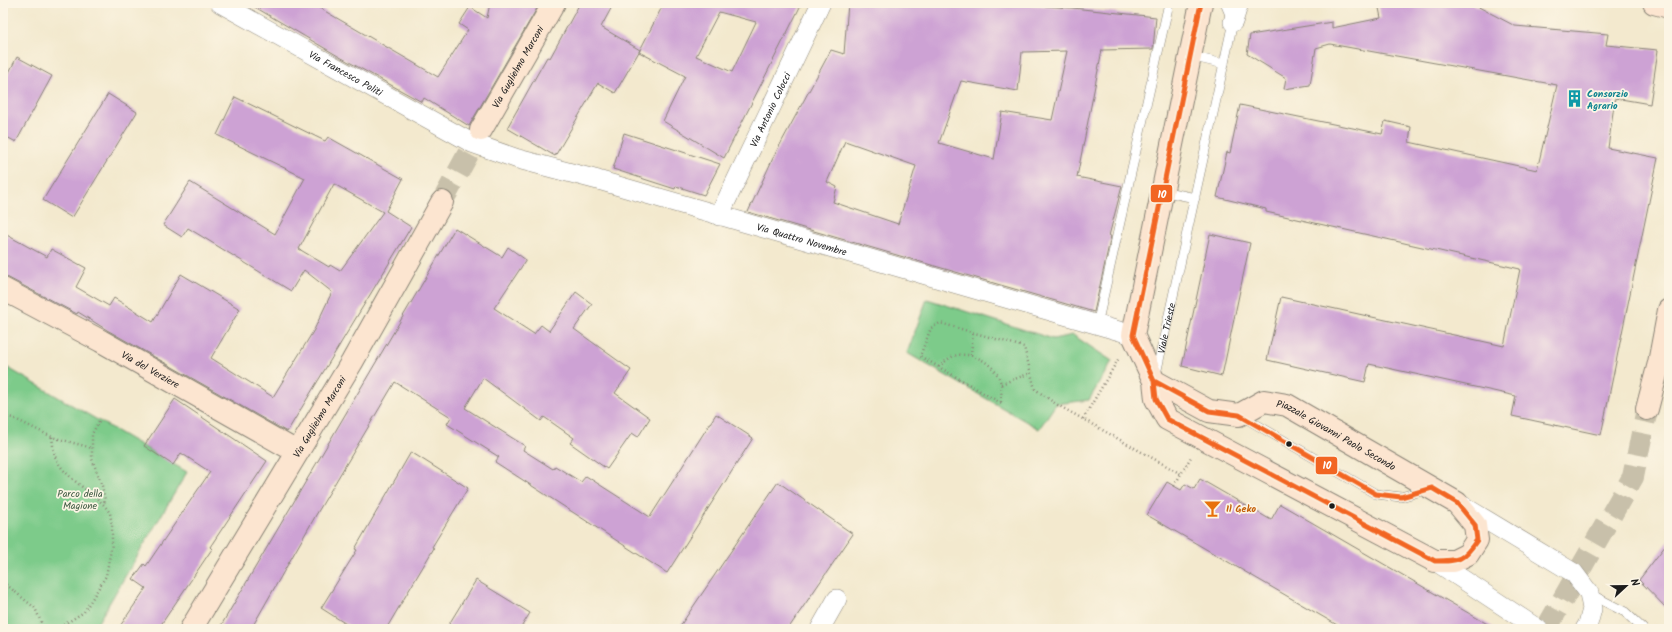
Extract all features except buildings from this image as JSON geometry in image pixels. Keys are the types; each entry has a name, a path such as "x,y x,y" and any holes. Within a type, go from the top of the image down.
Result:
{"street":[{"name":"Via Francesco Politi","path":"220,3 476,137"},
{"name":"Via Guglielmo Marconi","path":"476,137 554,3"},
{"name":"Via Antonio Colocci","path":"719,216 821,3"},
{"path":"1133,335 1201,3"},
{"name":"Viale Trieste","path":"1233,22 1239,3"},
{"path":"1654,3 1669,7"},
{"name":"Via Quattro Novembre","path":"476,137 518,158 1133,335"},
{"name":"Via Guglielmo Marconi","path":"191,629 352,362 442,202"},
{"name":"Via del Verziere","path":"3,289 108,345 297,452"},
{"path":"1647,410 1659,363 1669,310"},
{"name":"Viale Trieste","path":"1133,335 1154,381"},
{"path":"1154,381 1209,411 1239,415"},
{"name":"Piazzale Giovanni Paolo Secondo","path":"1154,381 1156,399 1166,418 1435,561 1538,629"},
{"name":"Piazzale Giovanni Paolo Secondo","path":"1239,415 1264,401 1287,405 1432,488 1574,573 1589,593"},
{"name":"Piazzale Giovanni Paolo Secondo","path":"1435,561 1454,561 1468,554 1477,540 1475,525 1457,503"},
{"path":"1585,629 1592,609 1589,593"},
{"path":"820,629 837,599"}],"lane":[{"path":"1097,324 1169,3"},
{"path":"1225,3 1233,22"},
{"name":"Viale Trieste","path":"1154,381 1233,22"},
{"path":"1190,56 1224,64"},
{"path":"1162,191 1194,198"},
{"path":"1239,415 1376,494 1401,497 1432,488"},
{"path":"1589,593 1625,612 1643,629"}],"path":[{"path":"938,367 954,356 971,355 983,361 996,370 1001,384 1001,403 938,367 920,356 931,328 940,323 1024,347 1035,390 1056,404 1181,474"},
{"path":"971,355 973,332"},
{"path":"1083,419 1133,335"},
{"path":"1001,384 1031,373"},
{"path":"3,416 13,418 52,437 92,448"},
{"path":"100,421 92,434 92,459 102,486 105,500 104,505"},
{"path":"52,437 55,456 65,473 93,494 104,505 110,513 112,525 112,544 106,576 84,612 57,629"},
{"path":"1174,486 1193,452"},
{"path":"3,582 35,608 44,629"}],"green space":[{"path":"927,299 1053,339 1073,335 1112,361 1089,400 1056,404 1039,429 907,353"},
{"name":"Parco della Magione","path":"3,365 187,472 94,629 3,629"}],"tunnel":[{"path":"442,202 481,130"},
{"path":"1546,629 1633,477 1647,409"}],"transit line":[{"name":"10","path":"1154,381 1133,335 1201,3"},
{"name":"10","path":"1154,381 1209,411 1239,415 1376,494 1401,497 1432,488 1457,503 1475,525 1477,540 1464,556 1450,561 1435,561 1167,419 1156,399 1154,381"}],"place":[{"name":"Consorzio Agrario","path":"1574,99"},
{"name":"Il Geko","path":"1213,508"}]}
